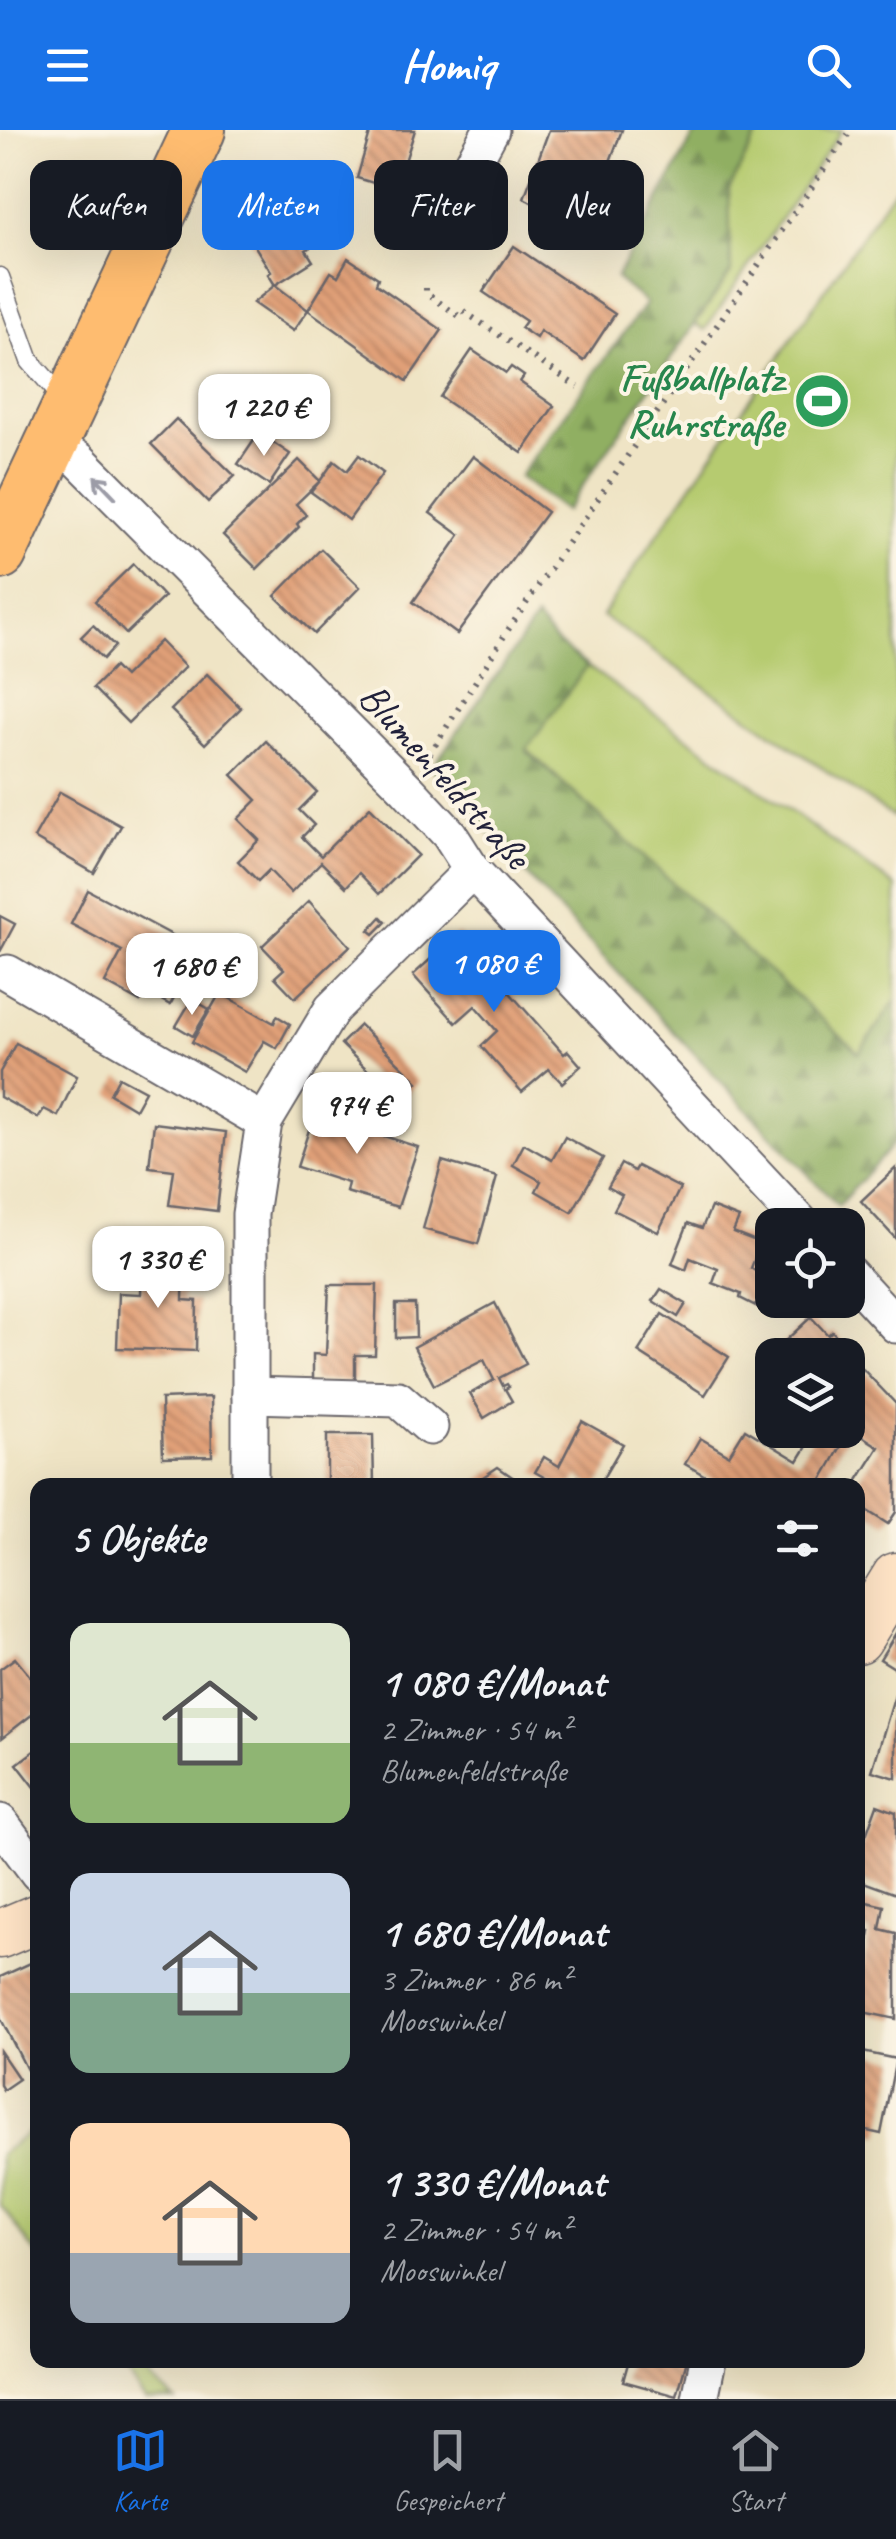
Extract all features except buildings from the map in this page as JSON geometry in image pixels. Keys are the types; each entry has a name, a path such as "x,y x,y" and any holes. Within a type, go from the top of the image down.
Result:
{"main road":[{"path":"0,554 199,130"}],"street":[{"path":"474,160 491,130"},
{"name":"Blumenfeldstraße","path":"61,424 79,460 449,834 472,870 787,1208"},
{"path":"250,1478 250,1214 264,1122 332,1009 472,870"},
{"path":"8,973 264,1122"},
{"path":"865,1291 896,1325"},
{"path":"250,1395 398,1399 430,1428"},
{"path":"865,1628 896,1578"},
{"path":"0,1822 30,1861"},
{"path":"0,1934 30,1921"},
{"path":"700,2399 706,2368"}],"lane":[{"path":"0,277 30,361 61,424"}],"path":[{"path":"407,790 508,630 851,130"},
{"path":"426,288 426,293 460,316 463,311 578,387"}],"green space":[{"path":"697,130 760,130 729,189 731,272 565,511 519,477 646,303 616,278 631,250 644,250 644,227"},
{"path":"716,130 842,130 705,330 619,271 633,250 644,250 644,235"},
{"name":"Fußballplatz Ruhrstraße","path":"896,186 896,812 893,817 602,616"},
{"path":"536,618 555,641 587,666 526,750 859,1053 896,1000 896,1141 838,1206 545,895 432,768"},
{"path":"587,666 896,887 896,1000 859,1054 526,749"},
{"path":"30,2131 30,2245 0,2204 0,2154"},
{"path":"122,2368 144,2368 174,2399 145,2399"}],"place":[{"name":"Fußballplatz Ruhrstraße","path":"822,401"}]}
